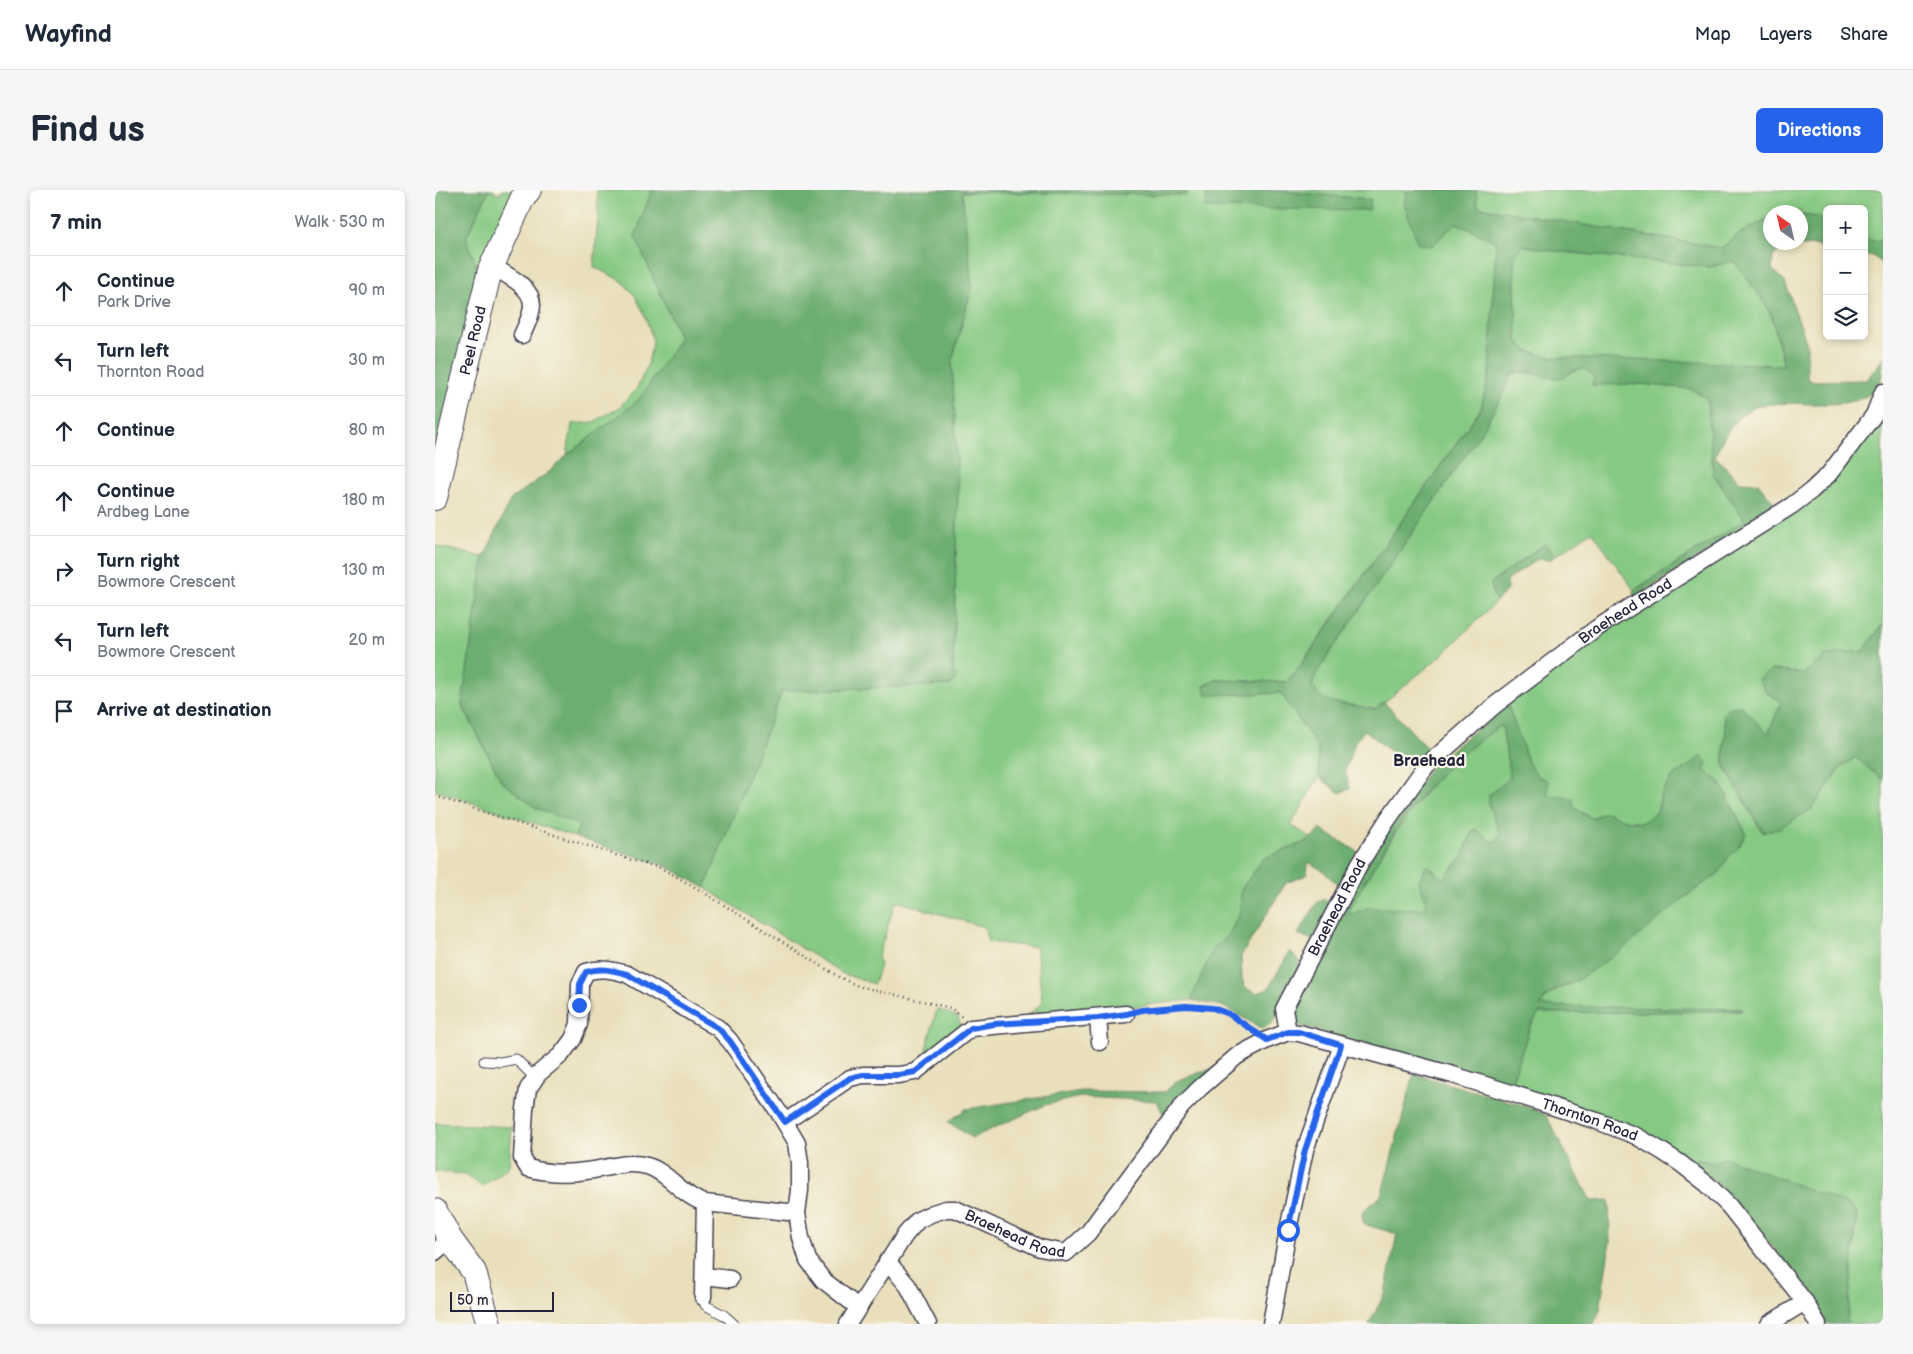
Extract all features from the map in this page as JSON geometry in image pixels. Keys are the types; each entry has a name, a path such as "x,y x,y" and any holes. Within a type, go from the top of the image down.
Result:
{"street":[{"name":"Peel Road","path":"435,498 492,266 526,191"},
{"path":"492,266 525,288 531,297 532,307 523,335"},
{"name":"Braehead Road","path":"847,1324 905,1235 918,1220 946,1209 955,1209 1039,1248 1065,1253 1088,1233 1182,1106 1237,1056 1267,1040 1288,1032 1284,1009 1356,872 1388,819 1427,766 1495,705 1597,628 1811,492 1829,474 1879,415 1883,392"},
{"path":"797,1213 705,1203 695,1200 649,1166 633,1164 577,1172 542,1172 528,1168 522,1158 528,1089 535,1078 561,1055 573,1039 579,1024 580,984 586,972 596,969 612,970 627,974 718,1028 730,1041 797,1143 800,1163 800,1190 797,1213 801,1238 808,1260 823,1280 859,1308"},
{"path":"785,1122 850,1078 863,1075 899,1075 915,1072 971,1028 994,1024 1098,1018 1126,1014"},
{"path":"1098,1018 1100,1042"},
{"name":"Thornton Road","path":"1288,1032 1299,1032 1478,1082 1597,1122 1644,1141 1680,1162 1723,1200 1805,1302 1818,1324"},
{"path":"1271,1324 1305,1150 1341,1045"},
{"path":"703,1297 705,1203"},
{"path":"435,1211 443,1246 474,1272 489,1324"},
{"path":"887,1261 908,1286 928,1324"},
{"path":"704,1276 730,1279"},
{"path":"1769,1324 1805,1302"}],"lane":[{"path":"484,1061 501,1062 516,1060 535,1078"},
{"path":"703,1297 705,1305 724,1315 734,1324"}],"path":[{"path":"435,796 661,868 839,977 858,986 951,1008 957,1011 971,1028"},
{"path":"1126,1014 1142,1010 1186,1006 1213,1008 1229,1014 1267,1040"}],"green space":[{"path":"435,190 489,190 466,238 480,275 435,462 435,343 437,340 435,340"},
{"path":"489,190 494,190 494,193 501,193 502,190 516,190 480,275 466,238"},
{"path":"597,190 652,190 635,236 680,338 639,400 567,455 572,424 593,422 619,408 637,388 648,364 653,340 644,313 635,296 622,281 594,267 598,217"},
{"path":"652,190 1186,190 1187,195 962,192 972,287 952,361 958,484 953,672 956,678 951,685 782,691 705,888 666,866 575,837 579,825 536,808 502,782 462,704 484,557 511,499 549,472 567,455 639,400 680,338 635,236"},
{"path":"1186,190 1407,190 1406,208 1408,215 1415,227 1432,245 1456,223 1496,242 1489,376 1481,408 1297,670 1286,682 1216,680 1204,686 1206,695 1281,693 1318,748 1319,777 1291,825 1311,838 1308,841 1263,859 1241,890 1240,913 1230,933 1213,949 1191,1000 1128,1007 1031,1013 1042,1002 1036,947 988,942 984,927 900,902 895,903 878,957 880,965 874,984 843,974 705,888 782,691 950,685 956,678 953,672 958,484 952,361 972,287 962,192 1186,195"},
{"path":"1211,190 1263,190 1371,199 1369,210 1205,208 1207,194"},
{"path":"1407,190 1476,190 1478,207 1721,248 1739,234 1763,221 1763,250 1780,250 1773,256 1772,269 1785,282 1807,344 1807,376 1810,381 1866,380 1880,363 1883,356 1883,369 1876,389 1865,397 1851,402 1835,404 1770,404 1756,407 1742,415 1726,434 1715,456 1740,482 1758,483 1775,504 1797,493 1815,475 1819,478 1800,495 1635,597 1632,592 1745,520 1713,474 1707,398 1691,389 1641,384 1592,385 1594,377 1584,368 1572,371 1564,378 1545,377 1528,372 1512,373 1502,396 1482,431 1317,672 1312,686 1321,698 1336,703 1375,709 1384,702 1432,753 1415,772 1365,730 1356,740 1345,770 1350,789 1340,793 1319,777 1318,748 1281,693 1206,695 1204,686 1216,680 1286,682 1298,670 1481,408 1489,376 1496,242 1456,223 1432,246 1418,244 1404,203","holes":["1522,245 1554,251 1710,267 1734,261 1762,299 1772,317 1784,365 1549,357 1527,351 1517,340 1514,257"]},
{"path":"1476,190 1883,190 1883,241 1868,240 1868,205 1823,205 1823,220 1808,216 1808,205 1763,205 1763,221 1739,234 1721,248 1478,207"},
{"path":"1808,216 1823,220 1823,249 1817,245 1808,246"},
{"path":"1868,240 1883,241 1883,263 1872,256 1868,256"},
{"path":"1522,245 1554,251 1710,267 1734,260 1762,299 1772,317 1784,366 1549,357 1527,351 1517,340 1514,257"},
{"path":"1584,368 1594,377 1592,385 1641,384 1691,389 1707,398 1713,474 1745,520 1634,590 1592,531 1555,556 1544,544 1491,583 1493,595 1497,601 1441,656 1376,709 1336,703 1321,698 1312,686 1317,672 1482,431 1502,396 1512,373 1528,372 1545,377"},
{"path":"1882,422 1883,623 1864,651 1828,655 1803,674 1772,670 1766,692 1781,702 1768,734 1741,706 1723,715 1726,729 1725,767 1763,832 1812,809 1841,767 1856,757 1883,780 1883,1324 1847,1324 1857,1213 1715,1162 1684,1159 1645,1132 1510,1086 1530,1027 1539,1013 1741,1011 1741,1009 1539,1007 1550,994 1575,982 1719,873 1727,859 1739,847 1746,833 1720,782 1704,770 1661,795 1657,812 1643,822 1624,820 1607,812 1591,818 1573,807 1564,795 1554,797 1546,794 1538,776 1529,764 1507,703 1616,625 1804,504 1876,425"},
{"path":"1545,544 1555,556 1550,560 1538,559 1507,580 1507,590 1497,601 1493,595 1491,583"},
{"path":"435,546 484,557 462,705 502,782 536,808 579,825 575,837 435,790"},
{"path":"1883,623 1883,780 1855,757 1841,767 1812,809 1778,829 1763,832 1725,767 1726,729 1723,715 1731,707 1741,706 1768,734 1781,702 1766,692 1758,679 1772,670 1803,674 1828,655 1864,651"},
{"path":"1507,703 1529,764 1538,776 1548,781 1547,794 1573,798 1573,807 1591,818 1607,812 1624,820 1643,822 1657,812 1661,795 1670,779 1702,756 1707,763 1704,770 1720,782 1746,833 1739,847 1727,859 1719,873 1685,897 1623,949 1575,982 1558,988 1545,998 1540,1006 1742,1009 1741,1011 1539,1013 1530,1027 1510,1086 1298,1025 1293,1017 1297,997 1350,889 1430,768","holes":["1502,725 1510,778 1489,795 1489,805 1500,834 1496,842 1492,842 1475,829 1462,857 1444,879 1427,865 1419,880 1426,902 1425,909 1367,908 1350,915 1350,907 1406,815 1443,772 1487,735"]},
{"path":"1502,725 1510,778 1489,805 1500,834 1496,842 1492,842 1473,830 1462,857 1444,879 1427,865 1419,880 1426,902 1425,909 1398,909 1350,915 1350,907 1388,845 1430,786 1464,752"},
{"path":"1320,829 1360,853 1343,886 1338,885 1322,870 1308,862 1307,875 1286,883 1241,956 1242,978 1245,988 1257,993 1268,989 1290,951 1301,963 1274,1021 1263,1029 1222,1006 1191,1000 1213,949 1230,933 1240,913 1241,890 1263,859 1308,841"},
{"path":"1324,898 1332,906 1312,940 1298,934 1317,903"},
{"path":"937,1009 958,1017 961,1027 924,1056"},
{"path":"1217,1067 1163,1114 1157,1101 1081,1097 1045,1105 972,1138 948,1122 966,1109 1082,1091 1165,1092 1178,1080"},
{"path":"1414,1074 1529,1107 1546,1115 1591,1201 1609,1200 1610,1242 1600,1310 1594,1324 1369,1324 1385,1293 1397,1234 1363,1224 1362,1212 1381,1196"},
{"path":"435,1123 512,1127 509,1167 482,1187 466,1174 435,1172"},
{"path":"1724,1157 1847,1204 1857,1213 1847,1324 1826,1324 1818,1309 1779,1254 1720,1186 1684,1159 1715,1162"}],"district":[{"name":"Braehead","path":"1429,761"}],"route":[{"path":"579,1005 580,984 586,972 596,969 612,970 627,974 718,1028 730,1041 785,1122 829,1090 850,1078 863,1075 899,1075 915,1072 971,1028 994,1024 1098,1018 1142,1010 1186,1006 1213,1008 1229,1014 1267,1040 1288,1032 1299,1032 1341,1045 1305,1150 1288,1230"}]}
